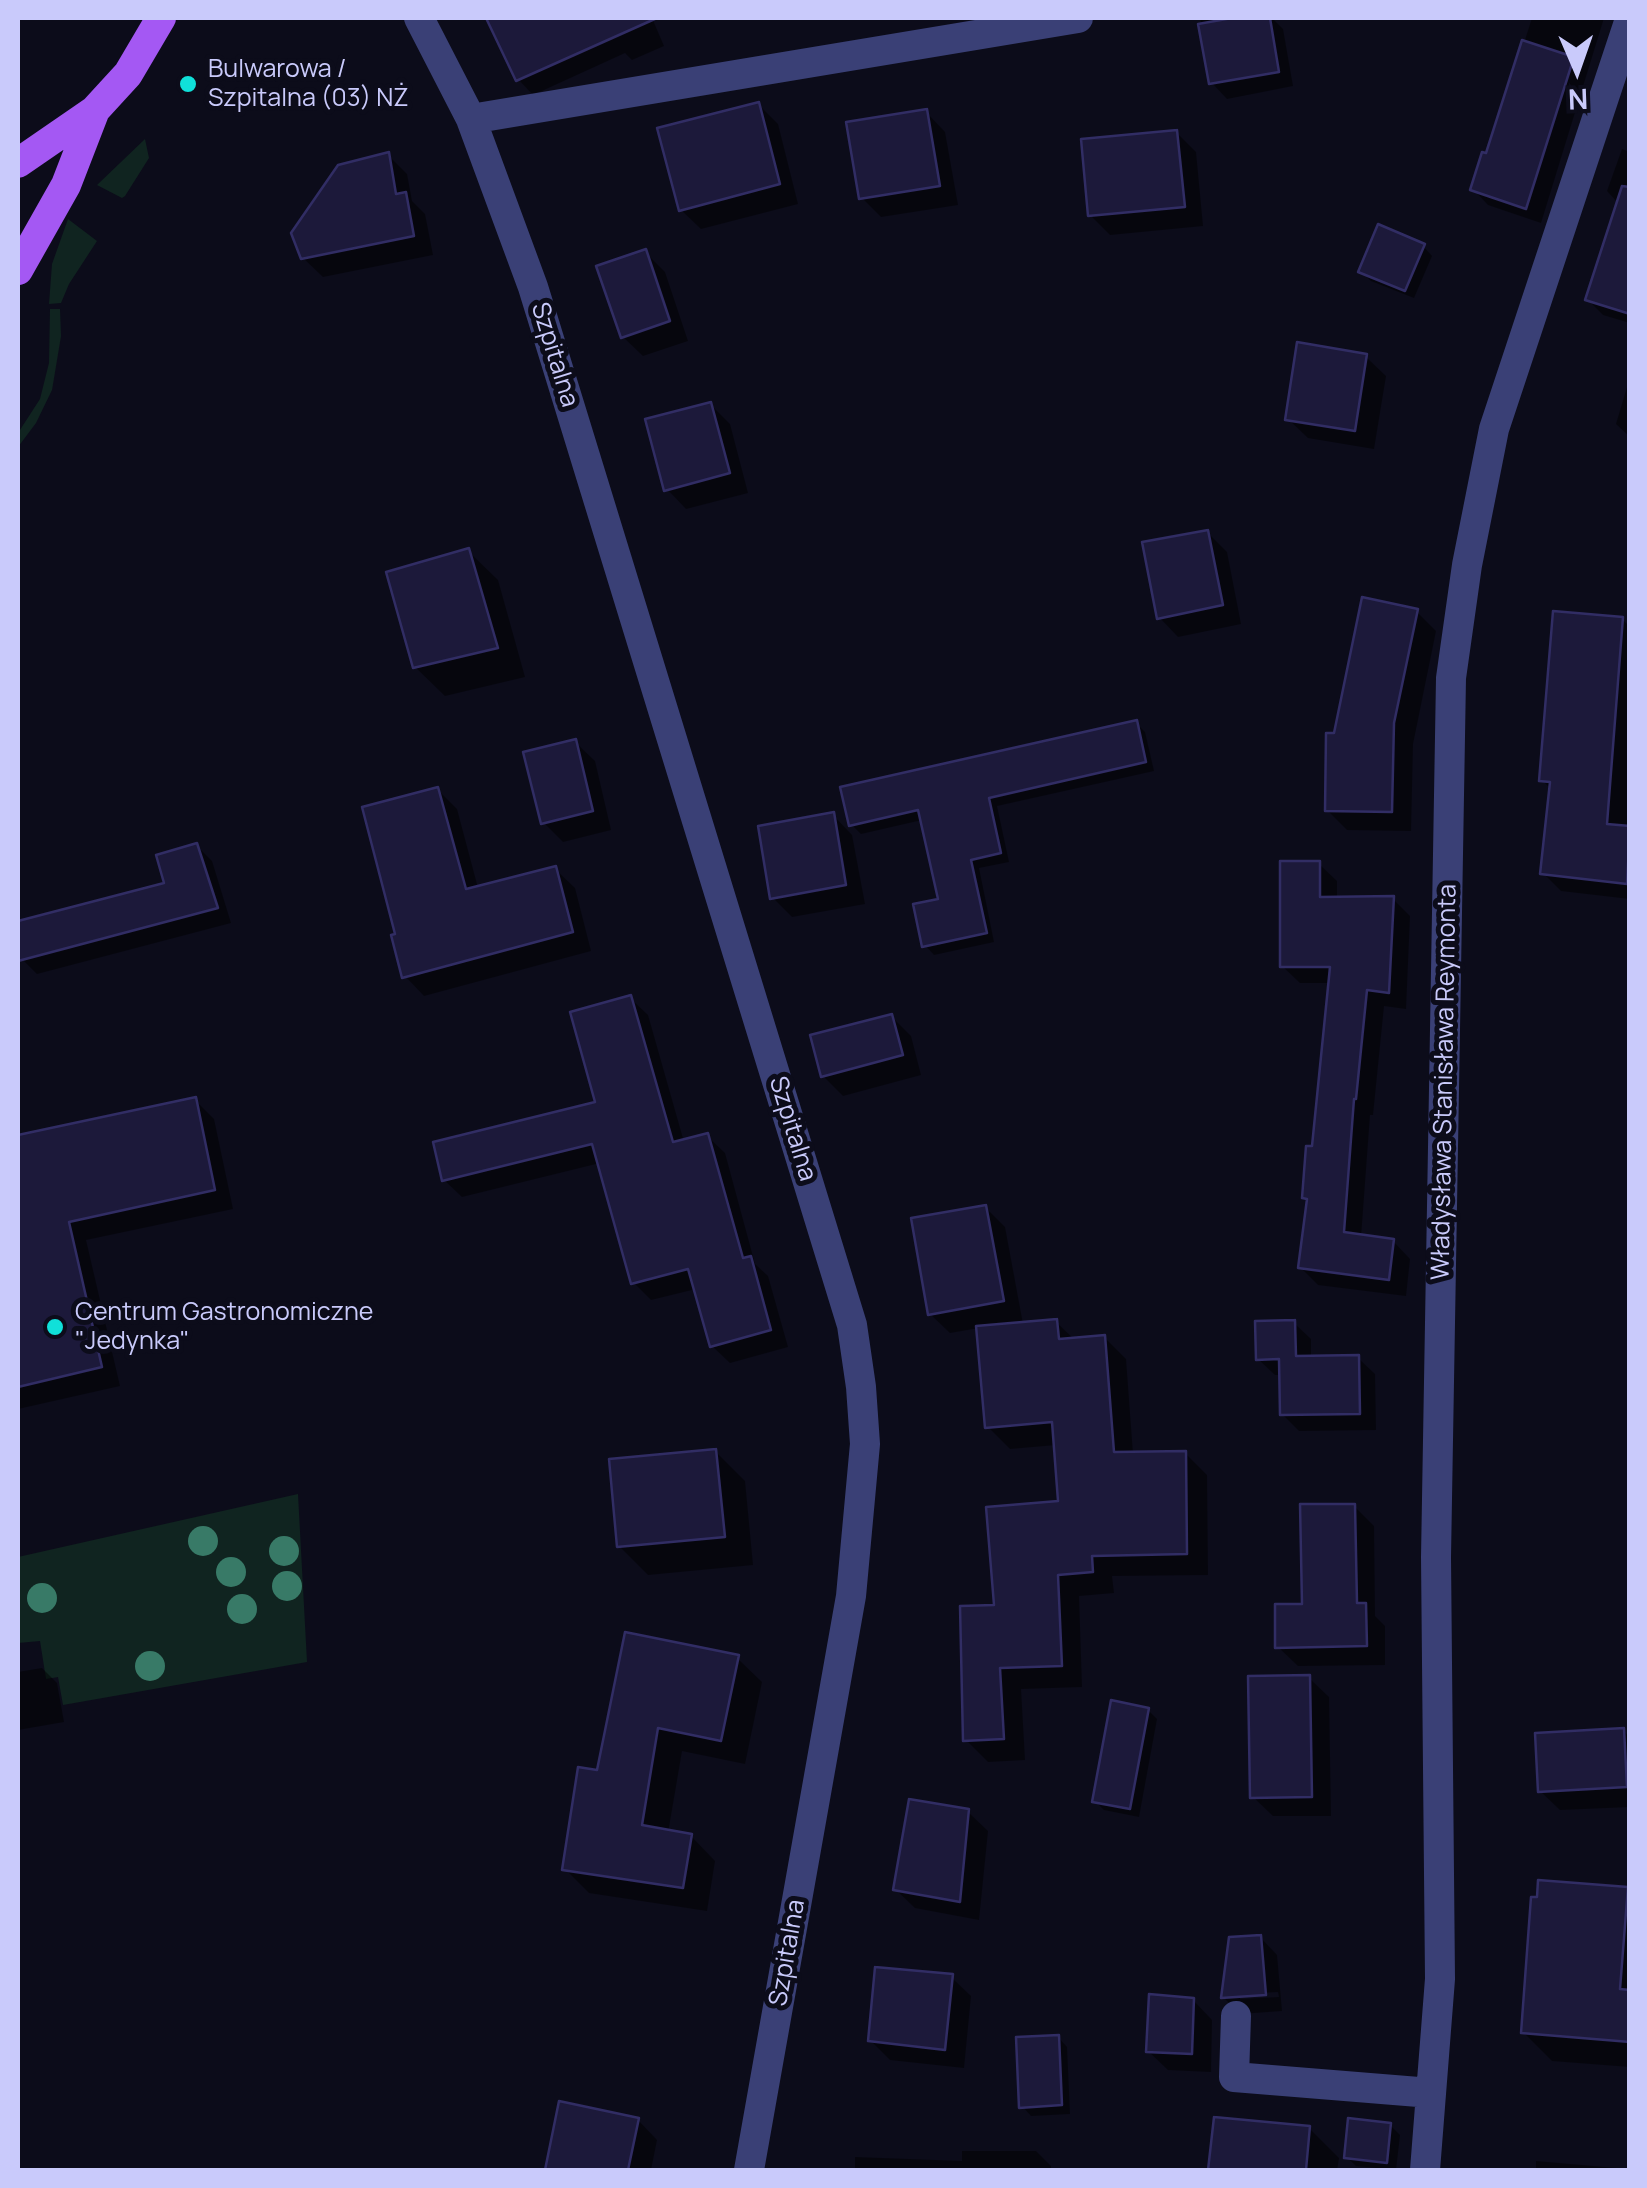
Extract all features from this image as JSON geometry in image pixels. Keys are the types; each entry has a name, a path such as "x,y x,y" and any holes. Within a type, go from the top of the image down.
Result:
{"main road":[{"path":"18,163 95,110 128,74 161,18"},
{"path":"18,270 66,184 95,110"}],"street":[{"name":"Szpitalna","path":"419,18 471,119 533,287 852,1324 864,1444 851,1596 749,2170"},
{"path":"471,119 1078,18"},
{"name":"Władysława Stanisława Reymonta","path":"1424,2170 1440,1979 1436,1557 1452,678 1466,565 1494,429 1630,19"},
{"path":"1236,2016 1234,2077 1431,2093"}],"green space":[{"path":"145,139 149,158 125,196 97,185"},
{"path":"68,219 97,241 61,303 49,304 52,264"},
{"path":"50,309 60,309 61,336 52,390 36,423 18,447 18,433 40,399 49,363"},
{"path":"298,1494 307,1662 63,1705 58,1677 46,1679 40,1641 18,1643 18,1557"}],"building":[{"path":"486,18 657,18 516,81"},
{"path":"1232,18 1270,18 1279,72 1209,84 1198,24"},
{"path":"1522,40 1574,57 1526,209 1470,190"},
{"path":"759,102 780,184 679,211 657,128"},
{"path":"927,109 940,186 859,199 846,122"},
{"path":"1177,130 1185,207 1088,216 1081,139"},
{"path":"389,152 396,194 406,192 414,236 301,259 291,233 338,165"},
{"path":"1622,186 1630,187 1630,314 1585,300"},
{"path":"1378,224 1425,244 1405,291 1358,272"},
{"path":"646,249 670,321 621,338 596,266"},
{"path":"1297,342 1367,354 1355,431 1285,420"},
{"path":"711,402 730,473 664,491 645,419"},
{"path":"1208,530 1223,605 1157,619 1142,542"},
{"path":"469,548 498,648 413,668 386,572"},
{"path":"1362,597 1418,609 1394,723 1392,812 1325,811 1326,733 1334,733"},
{"path":"1553,611 1623,617 1607,824 1630,826 1627,884 1540,874 1550,782 1539,781"},
{"path":"1137,720 1146,762 989,798 1001,853 971,860 987,933 922,947 913,904 938,899 918,810 849,826 840,787"},
{"path":"576,739 593,811 541,824 523,752"},
{"path":"438,787 466,889 556,866 573,932 402,978 391,935 395,934 362,807"},
{"path":"834,812 846,885 770,899 758,826"},
{"path":"197,843 218,908 18,961 18,921 164,883 156,855"},
{"path":"1280,861 1320,861 1320,897 1394,896 1389,993 1367,990 1344,1232 1394,1239 1389,1280 1298,1268 1307,1199 1302,1198 1306,1146 1312,1146 1330,967 1280,967"},
{"path":"631,995 673,1142 708,1133 743,1258 751,1256 771,1330 710,1347 688,1269 631,1284 592,1144 442,1181 433,1142 595,1102 570,1012"},
{"path":"892,1014 903,1055 821,1077 810,1035"},
{"path":"196,1097 215,1190 69,1222 102,1367 18,1387 18,1135"},
{"path":"986,1205 1004,1301 928,1315 911,1218"},
{"path":"1057,1319 1059,1339 1105,1335 1114,1452 1186,1451 1187,1554 1092,1556 1093,1572 1058,1575 1062,1666 1000,1668 1004,1739 963,1741 960,1606 994,1605 986,1507 1058,1501 1052,1422 985,1428 976,1326"},
{"path":"1295,1320 1296,1356 1359,1355 1360,1414 1280,1415 1279,1359 1256,1360 1255,1321"},
{"path":"716,1449 725,1537 617,1547 609,1459"},
{"path":"1300,1504 1355,1504 1357,1603 1366,1603 1367,1646 1275,1648 1275,1604 1302,1604"},
{"path":"625,1632 739,1655 721,1741 658,1728 642,1825 692,1834 683,1888 562,1870 578,1767 597,1770"},
{"path":"1310,1675 1312,1797 1250,1798 1248,1676"},
{"path":"1111,1700 1149,1708 1130,1809 1092,1802"},
{"path":"1624,1728 1627,1787 1538,1792 1535,1733"},
{"path":"909,1799 969,1809 960,1902 893,1890"},
{"path":"1538,1880 1628,1887 1620,1989 1630,1990 1630,2042 1521,2033 1531,1897 1537,1897"},
{"path":"1261,1935 1266,1995 1221,1998 1229,1937"},
{"path":"875,1967 953,1974 945,2050 868,2041"},
{"path":"1149,1994 1194,1998 1192,2054 1146,2052"},
{"path":"1059,2035 1062,2105 1019,2108 1016,2037"},
{"path":"559,2101 639,2118 628,2170 545,2170"},
{"path":"1214,2117 1310,2126 1306,2170 1208,2170"},
{"path":"1348,2118 1391,2123 1387,2163 1344,2158"}],"place":[{"name":"Bulwarowa / Szpitalna (03) NŻ","path":"188,84"},
{"name":"Centrum Gastronomiczne \"Jedynka\"","path":"55,1327"}]}
